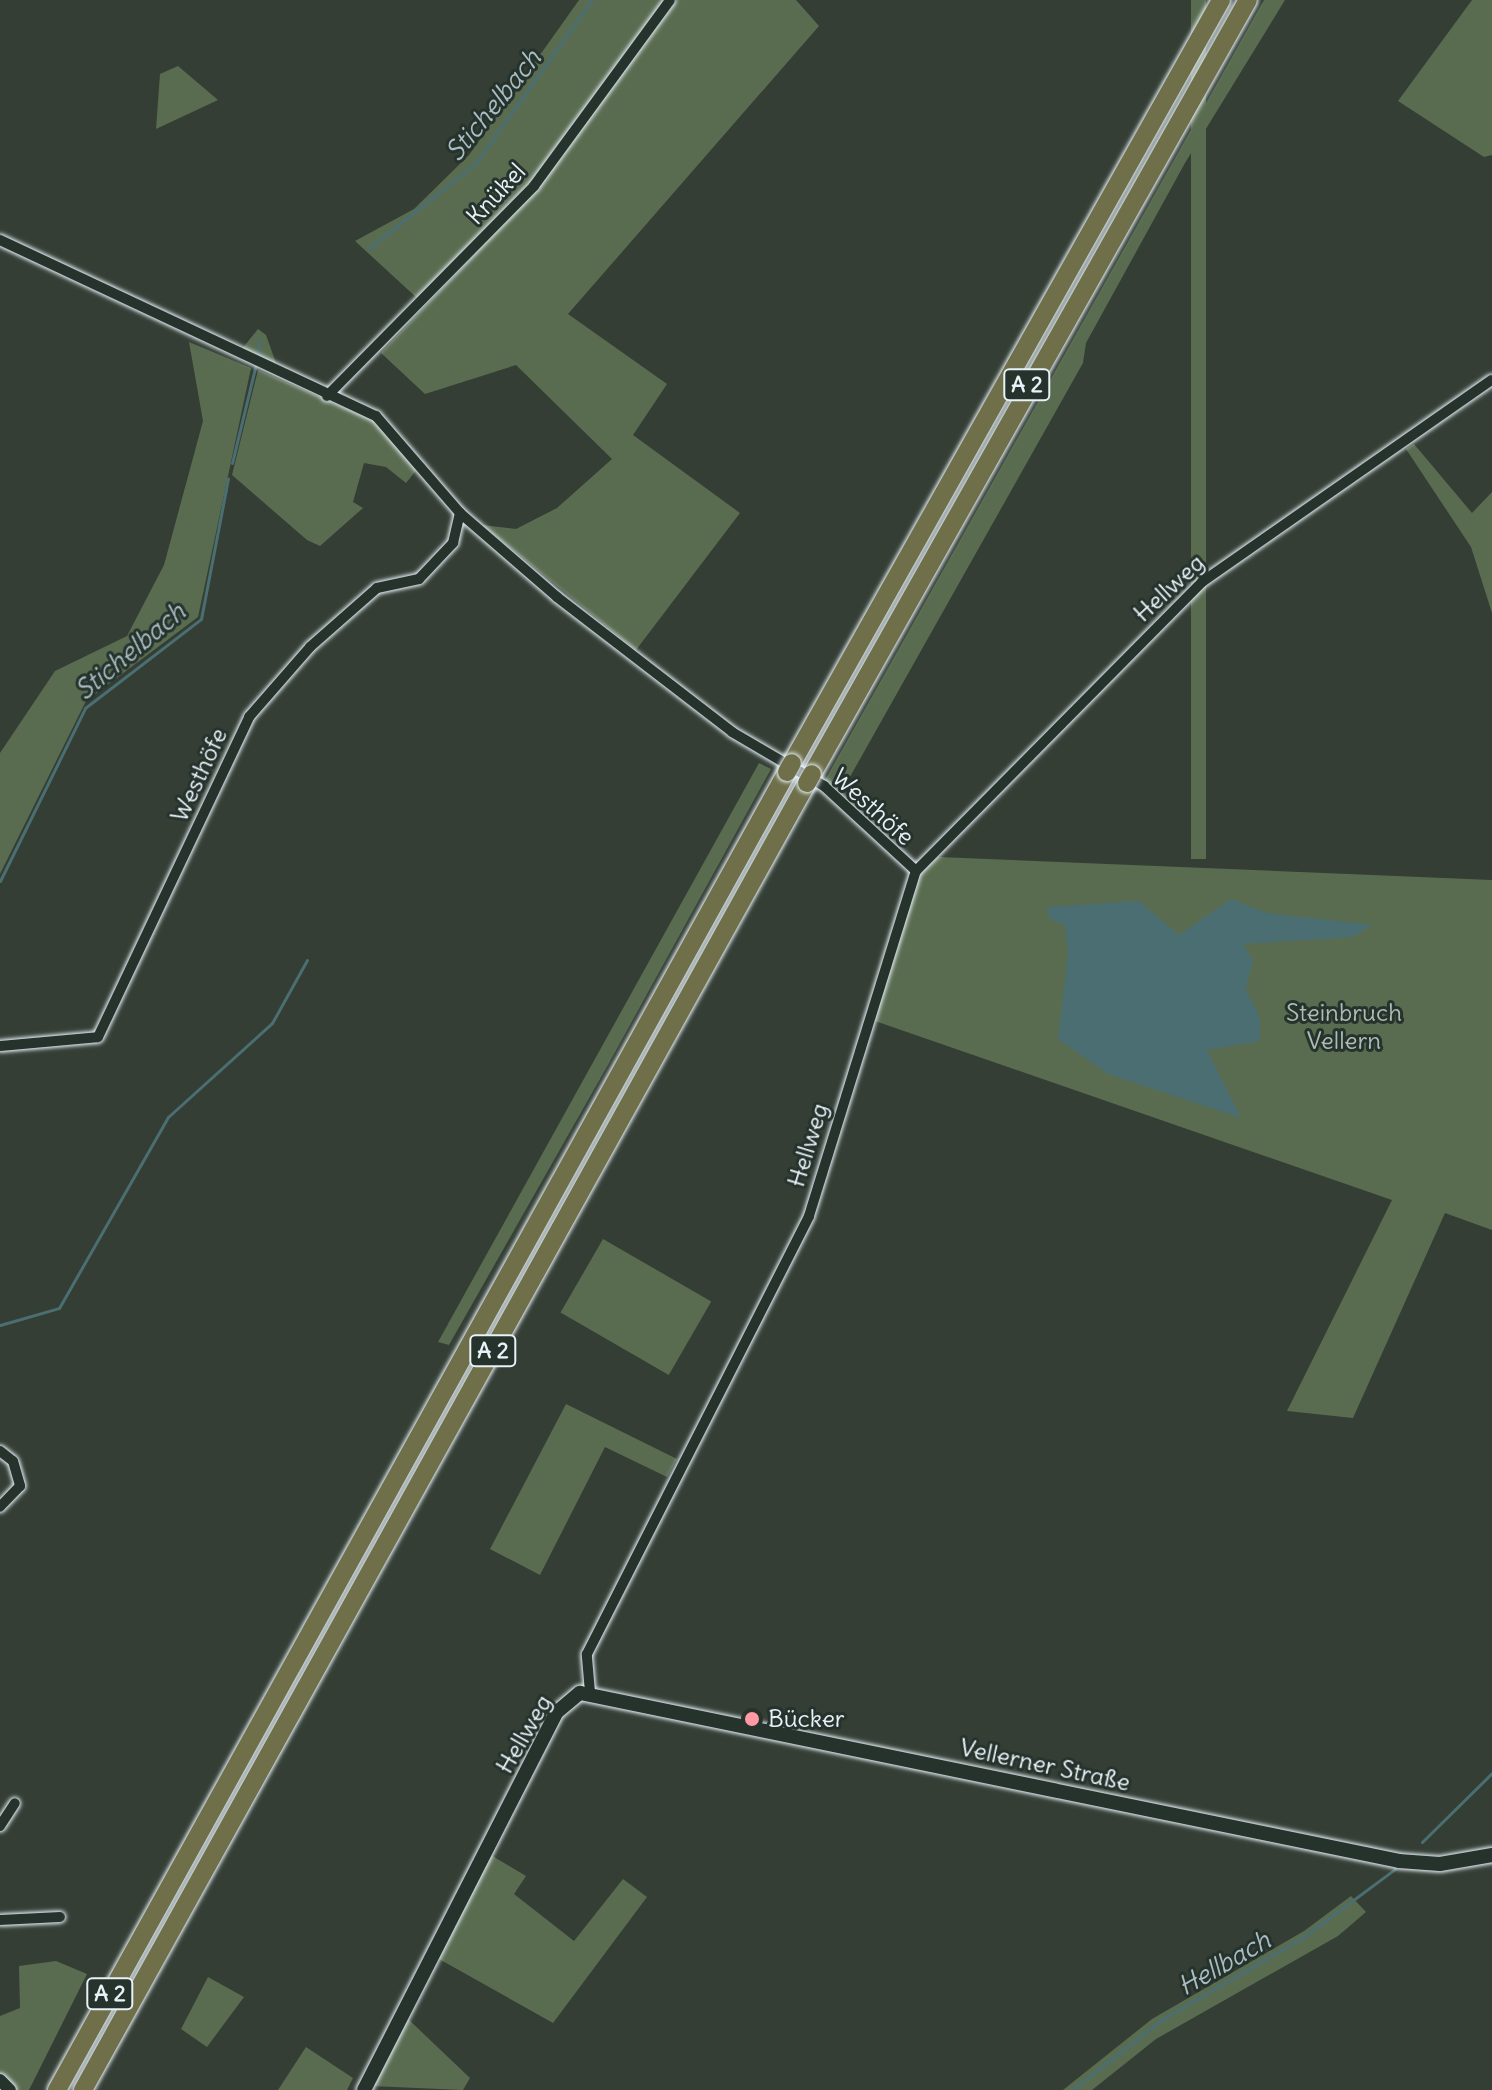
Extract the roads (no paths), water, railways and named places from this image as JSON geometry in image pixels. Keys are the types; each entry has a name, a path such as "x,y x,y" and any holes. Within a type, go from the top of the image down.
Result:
{"highway":[{"name":"A 2","path":"57,2090 790,767 1221,0"},
{"name":"A 2","path":"83,2090 809,778 1248,0"}],"main road":[{"name":"Vellerner Straße","path":"590,1692 1399,1861 1440,1864 1492,1855"},
{"name":"Hellweg","path":"366,2087 557,1712 590,1692"}],"street":[{"name":"Knükel","path":"327,396 534,186 670,0"},
{"name":"Westhöfe","path":"0,240 327,396 376,416 460,513 732,732 824,786 916,871"},
{"name":"Hellweg","path":"590,1692 587,1654 809,1216 916,871 1202,582 1492,380"},
{"name":"Westhöfe","path":"0,1046 98,1037 249,717 310,647 377,588 419,579 453,543 460,513"},
{"path":"0,1451 13,1461 20,1486 0,1507"},
{"path":"0,1826 15,1803"},
{"path":"0,1920 60,1917"},
{"path":"0,2080 10,2090"}],"water":[{"path":"1231,899 1267,913 1373,925 1353,937 1243,944 1253,960 1246,989 1260,1018 1260,1041 1207,1050 1241,1118 1108,1074 1058,1039 1068,954 1065,926 1049,918 1047,907 1139,901 1179,935"}],"waterway":[{"name":"Stichelbach","path":"368,249 475,164 592,0"},
{"name":"Stichelbach","path":"257,356 260,340"},
{"name":"Stichelbach","path":"232,463 256,364"},
{"name":"Stichelbach","path":"0,881 85,708 201,619 228,479"},
{"path":"0,1325 59,1308 168,1117 272,1023 307,960"},
{"name":"Hellbach","path":"1422,1842 1492,1773"},
{"name":"Hellbach","path":"1072,2090 1164,2018 1302,1938 1395,1869"}],"place":[{"name":"Bücker","path":"752,1719"}],"park label":[{"name":"Steinbruch Vellern","path":"1344,1027"}]}
